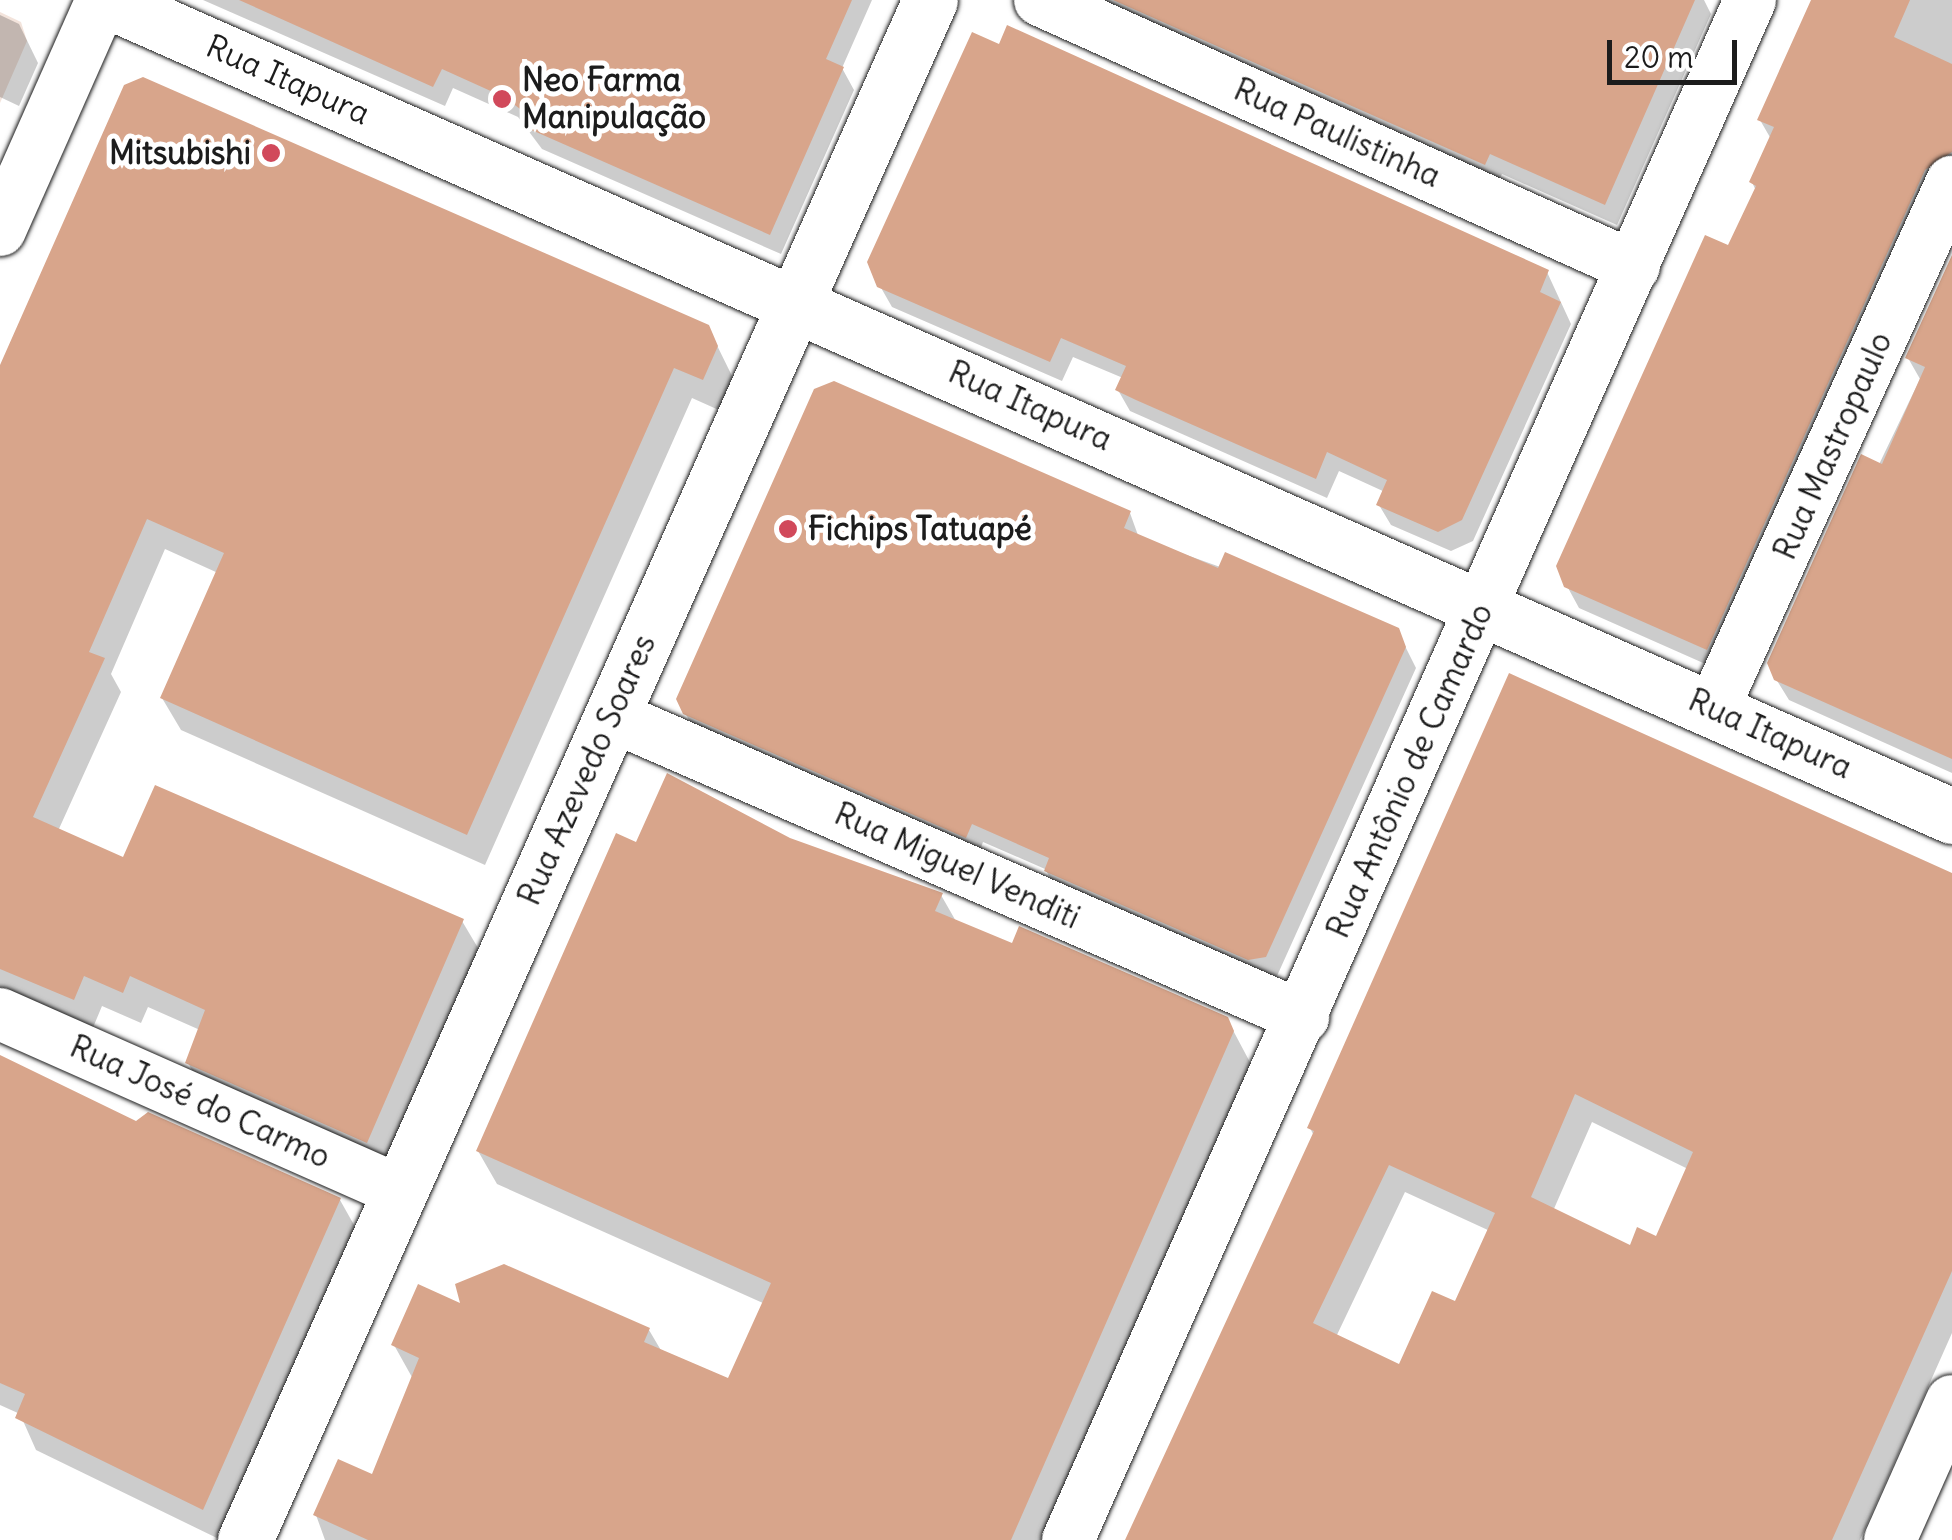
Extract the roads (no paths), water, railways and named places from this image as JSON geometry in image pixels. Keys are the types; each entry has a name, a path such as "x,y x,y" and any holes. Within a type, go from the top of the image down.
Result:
{"street":[{"path":"0,230 104,0"},
{"name":"Rua Itapura","path":"104,0 1952,816"},
{"name":"Rua Azevedo Soares","path":"244,1540 930,0"},
{"name":"Rua Paulistinha","path":"1040,0 1634,267"},
{"name":"Rua Antônio de Camardo","path":"1068,1540 1303,1017 1750,0"},
{"name":"Rua Mastropaulo","path":"1713,709 1952,182"},
{"name":"Rua Miguel Venditi","path":"612,716 1303,1017"},
{"name":"Rua José do Carmo","path":"0,1014 400,1191"},
{"path":"1890,1540 1947,1426"}],"place":[{"name":"Neo Farma Manipulação","path":"502,99"},
{"name":"Mitsubishi","path":"271,153"},
{"name":"Fichips Tatuapé","path":"788,529"}]}
